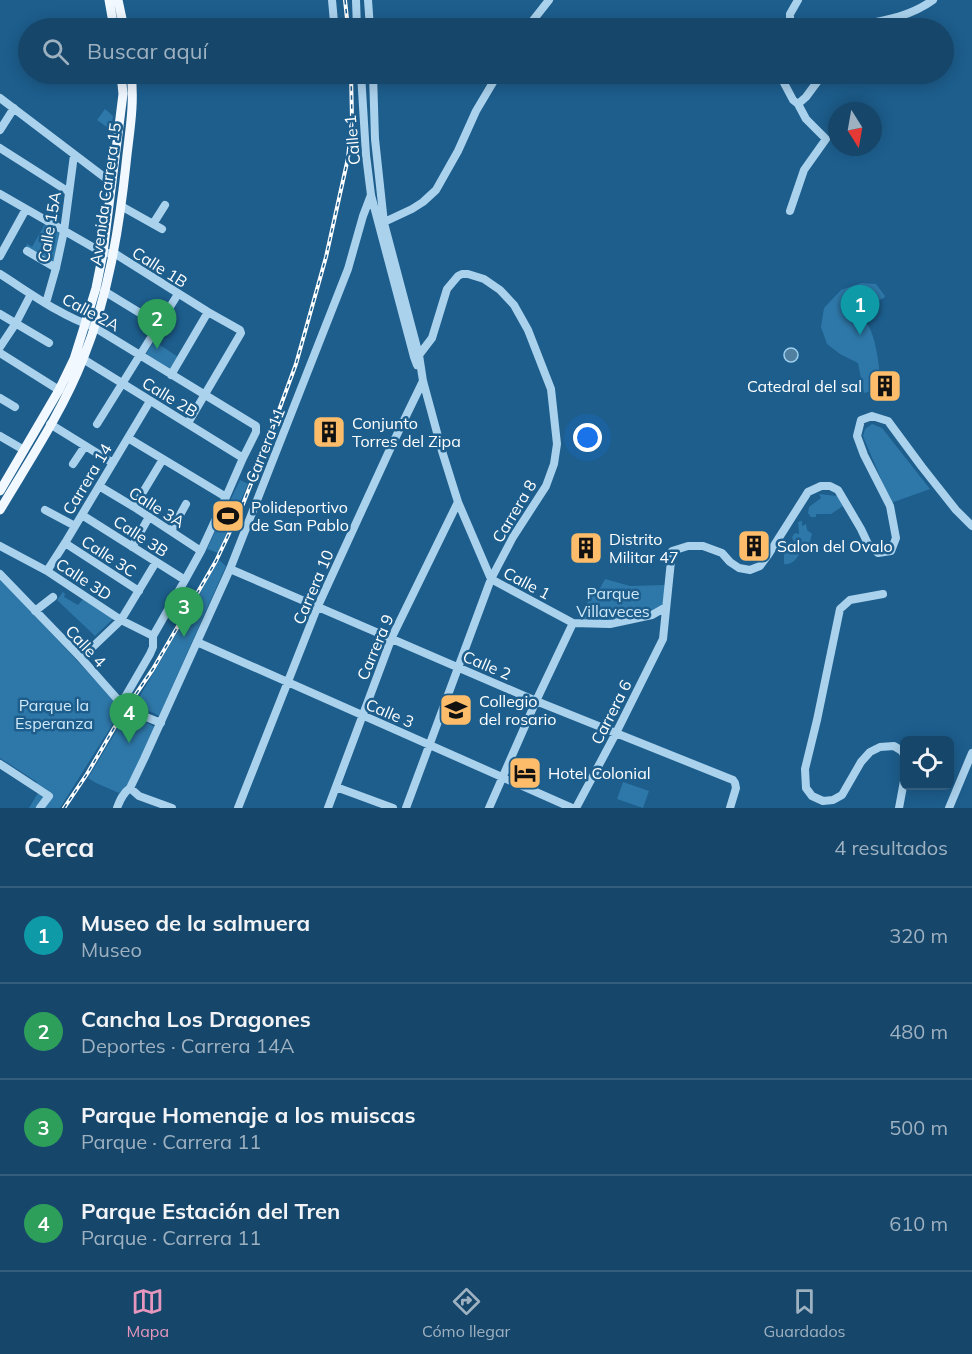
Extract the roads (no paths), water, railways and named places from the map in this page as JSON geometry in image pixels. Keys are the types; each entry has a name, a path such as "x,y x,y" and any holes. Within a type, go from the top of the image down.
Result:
{"main road":[{"path":"109,0 112,18"},
{"path":"118,0 122,18"},
{"name":"Avenida Carrera 15","path":"0,510 72,384 83,359 103,253 123,94 122,84"},
{"name":"Avenida Carrera 15","path":"0,491 59,390 104,291 114,253 122,206 132,106 131,84"}],"street":[{"path":"332,0 334,18"},
{"path":"356,0 357,18"},
{"path":"368,0 369,18"},
{"path":"535,18 549,0"},
{"path":"790,18 798,0"},
{"path":"897,18 922,9 933,0"},
{"name":"Calle 1","path":"362,84 371,195 419,355 442,451 458,502 491,579 573,622 610,624 652,615 666,607"},
{"name":"Calle 1","path":"373,84 375,139 381,197 378,213"},
{"path":"381,224 412,210 436,190 492,84"},
{"path":"785,84 806,119 826,139 804,170 790,211"},
{"path":"798,104 816,84"},
{"path":"0,98 111,183"},
{"path":"0,130 14,108"},
{"path":"0,148 69,192"},
{"name":"Calle 15A","path":"46,303 64,231 74,155"},
{"name":"Calle 1B","path":"0,194 103,253 114,253 240,330 241,333 204,395"},
{"name":"Carrera 11","path":"117,808 121,798 130,788 161,723 230,569 348,269 371,195"},
{"path":"153,224 165,205"},
{"path":"122,206 162,229"},
{"path":"0,256 26,209"},
{"path":"363,216 368,213 378,213"},
{"name":"Calle 1","path":"381,224 414,357 423,379"},
{"path":"27,251 56,268"},
{"name":"Calle 2A","path":"0,274 256,426 256,432 243,458"},
{"name":"Carrera 8","path":"406,808 491,579 513,537 546,486 554,464 557,444 551,389 528,330 514,305 500,290 484,279 468,274 458,276 447,289 432,338 419,355"},
{"path":"104,291 158,324"},
{"path":"0,347 31,294"},
{"path":"97,424 178,294"},
{"path":"171,375 208,312"},
{"path":"0,314 49,343"},
{"path":"0,353 59,390"},
{"name":"Calle 2B","path":"83,359 243,458"},
{"name":"Carrera 10","path":"238,808 318,608 423,379"},
{"path":"188,423 204,395"},
{"path":"0,398 15,407"},
{"name":"Carrera 14","path":"47,571 150,401"},
{"name":"Carrera 6","path":"574,808 616,733 663,639 672,551 688,546 703,546 722,553 739,568 750,570 760,566 808,492 821,486 830,486 838,490 868,544 878,553 891,551 896,538 890,506 857,435 861,420 872,416 888,421 949,502 972,526"},
{"path":"50,424 113,463"},
{"path":"0,436 24,450"},
{"path":"128,438 226,497"},
{"path":"73,464 85,446"},
{"path":"121,704 150,654 153,647 153,636 201,550 243,458"},
{"path":"134,507 163,459"},
{"name":"Calle 3A","path":"99,486 201,550"},
{"name":"Carrera 9","path":"328,808 392,638 458,502"},
{"path":"171,531 186,504"},
{"path":"45,510 75,526"},
{"name":"Calle 3B","path":"82,514 185,580"},
{"path":"132,547 149,517"},
{"name":"Calle 3C","path":"65,543 139,591"},
{"name":"Calle 3D","path":"0,546 47,571 121,620 153,636"},
{"path":"81,658 121,620 156,562"},
{"name":"Calle 2","path":"230,569 536,701 733,780 736,788 730,808"},
{"name":"Calle 4","path":"0,574 81,658 126,709 161,723"},
{"path":"883,594 850,600 840,609 805,769 806,788 812,796 823,801 833,800 842,795 861,762 870,752 880,747 894,746 900,750"},
{"path":"35,611 53,597"},
{"path":"652,615 664,626"},
{"path":"489,808 573,622"},
{"name":"Calle 3","path":"197,642 574,808"},
{"path":"949,808 972,753"},
{"path":"0,765 49,796 40,808"},
{"path":"336,787 393,808"},
{"path":"130,788 139,796 172,808"},
{"path":"898,808 902,790"}],"railway":[{"path":"345,0 347,18"},
{"path":"64,808 153,669 216,561 243,504 296,364 326,257 348,158 352,119 351,84"}],"place":[{"name":"Museo de la salmuera","path":"860,335"},
{"name":"Cancha Los Dragones","path":"157,349"},
{"name":"Catedral del sal","path":"885,386"},
{"name":"Conjunto Torres del Zipa","path":"329,432"},
{"name":"Polideportivo de San Pablo","path":"228,516"},
{"name":"Salon del Ovalo","path":"754,546"},
{"name":"Distrito Militar 47","path":"586,548"},
{"name":"Parque Homenaje a los muiscas","path":"184,637"},
{"name":"Collegio del rosario","path":"456,710"},
{"name":"Parque Estación del Tren","path":"129,743"},
{"name":"Hotel Colonial","path":"525,773"}],"park label":[{"name":"Parque Villaveces","path":"613,602"},
{"name":"Parque la Esperanza","path":"54,714"}]}
